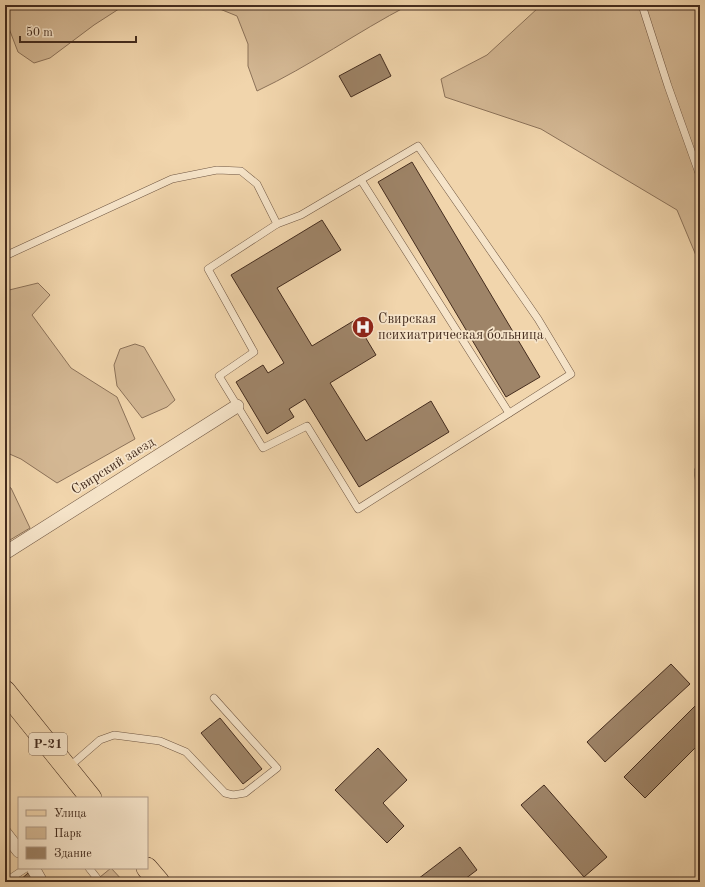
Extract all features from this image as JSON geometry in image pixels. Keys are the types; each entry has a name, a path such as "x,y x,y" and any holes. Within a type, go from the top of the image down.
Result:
{"main road":[{"name":"Р-21","path":"5,690 90,797"},
{"path":"148,869 159,882"}],"street":[{"name":"Свирский заезд","path":"5,552 237,406"},
{"path":"5,833 18,850"},
{"path":"34,869 41,882"}],"lane":[{"path":"642,5 668,86 700,176"},
{"path":"418,146 538,319 571,374 358,509 307,426 263,448 219,376 254,352 208,269 277,224 301,215 418,146"},
{"path":"5,256 172,179 217,170 241,171 257,184 277,224"},
{"path":"361,180 509,413"},
{"path":"700,466 698,471 700,489"},
{"path":"67,768 100,740 114,735 160,741 186,752 225,793 233,795 245,793 277,768 214,698"},
{"path":"5,882 24,869"},
{"path":"90,869 100,882"}],"green space":[{"path":"5,5 125,5 94,25 50,58 34,63 18,52 5,18"},
{"path":"210,5 409,5 296,71 257,91 248,66 248,44 237,16"},
{"path":"537,5 700,5 700,265 677,210 541,129 445,97 441,79 487,55 538,8"},
{"path":"38,283 50,295 32,315 71,368 117,397 135,439 57,483 21,459 5,452 5,291"},
{"path":"135,344 144,347 175,400 167,407 142,418 117,386 114,365 120,349"},
{"path":"5,485 11,488 30,528 5,543"},
{"path":"110,869 112,869 124,882 94,882"}],"building":[{"path":"380,54 391,76 351,97 339,76"},
{"path":"412,162 540,377 506,397 378,182"},
{"path":"322,220 341,250 277,288 312,346 355,320 376,355 330,383 366,441 431,401 449,432 359,487 305,399 289,409 294,417 267,434 236,382 263,365 268,373 284,363 231,275"},
{"path":"671,664 690,684 605,762 587,742"},
{"path":"700,701 700,743 645,798 624,777"},
{"path":"220,718 262,769 243,784 201,733"},
{"path":"378,748 407,780 383,803 404,826 387,843 335,790"},
{"path":"544,785 607,857 584,877 521,805"},
{"path":"460,847 477,870 461,882 414,882"},
{"path":"28,873 35,882 18,882"}],"place":[{"name":"Свирская психиатрическая больница","path":"363,327"}]}
